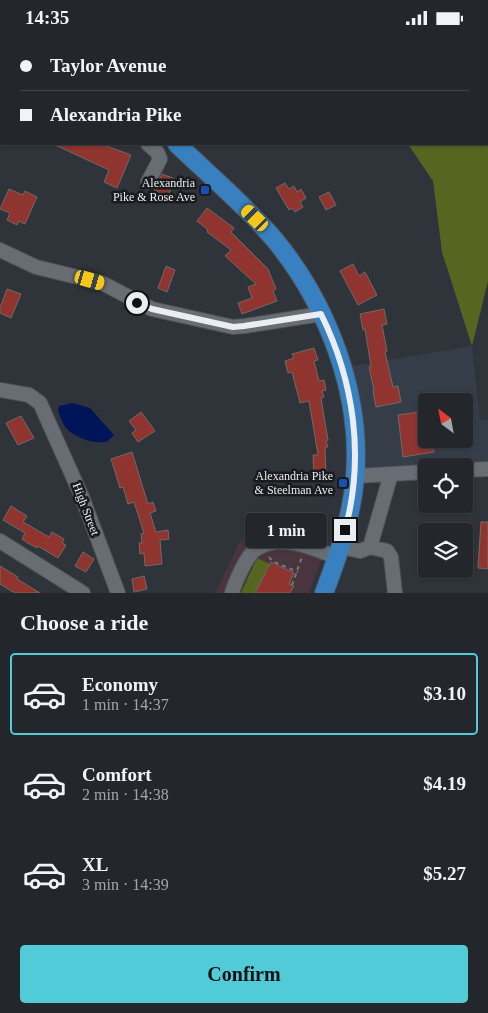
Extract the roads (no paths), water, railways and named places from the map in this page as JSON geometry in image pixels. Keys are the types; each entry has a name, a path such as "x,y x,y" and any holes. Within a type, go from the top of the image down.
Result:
{"main road":[{"path":"179,145 255,218 273,238 304,281 331,334 352,404 356,476 350,513 329,592"}],"street":[{"path":"148,182 160,159 157,152 149,145"},
{"path":"0,250 36,267 102,283 152,309 233,327 321,314"},
{"name":"High Street","path":"0,390 29,395 40,403 82,497 118,593"},
{"path":"473,470 488,469"},
{"path":"356,476 418,472"},
{"path":"370,547 391,474"},
{"path":"0,541 83,593"},
{"path":"232,593 250,556 255,550 276,543 294,543 339,552 360,551 370,547 387,551 391,557 395,593"}],"place":[{"name":"Alexandria Pike & Rose Ave","path":"205,190"},
{"name":"Alexandria Pike & Steelman Ave","path":"343,483"}]}
